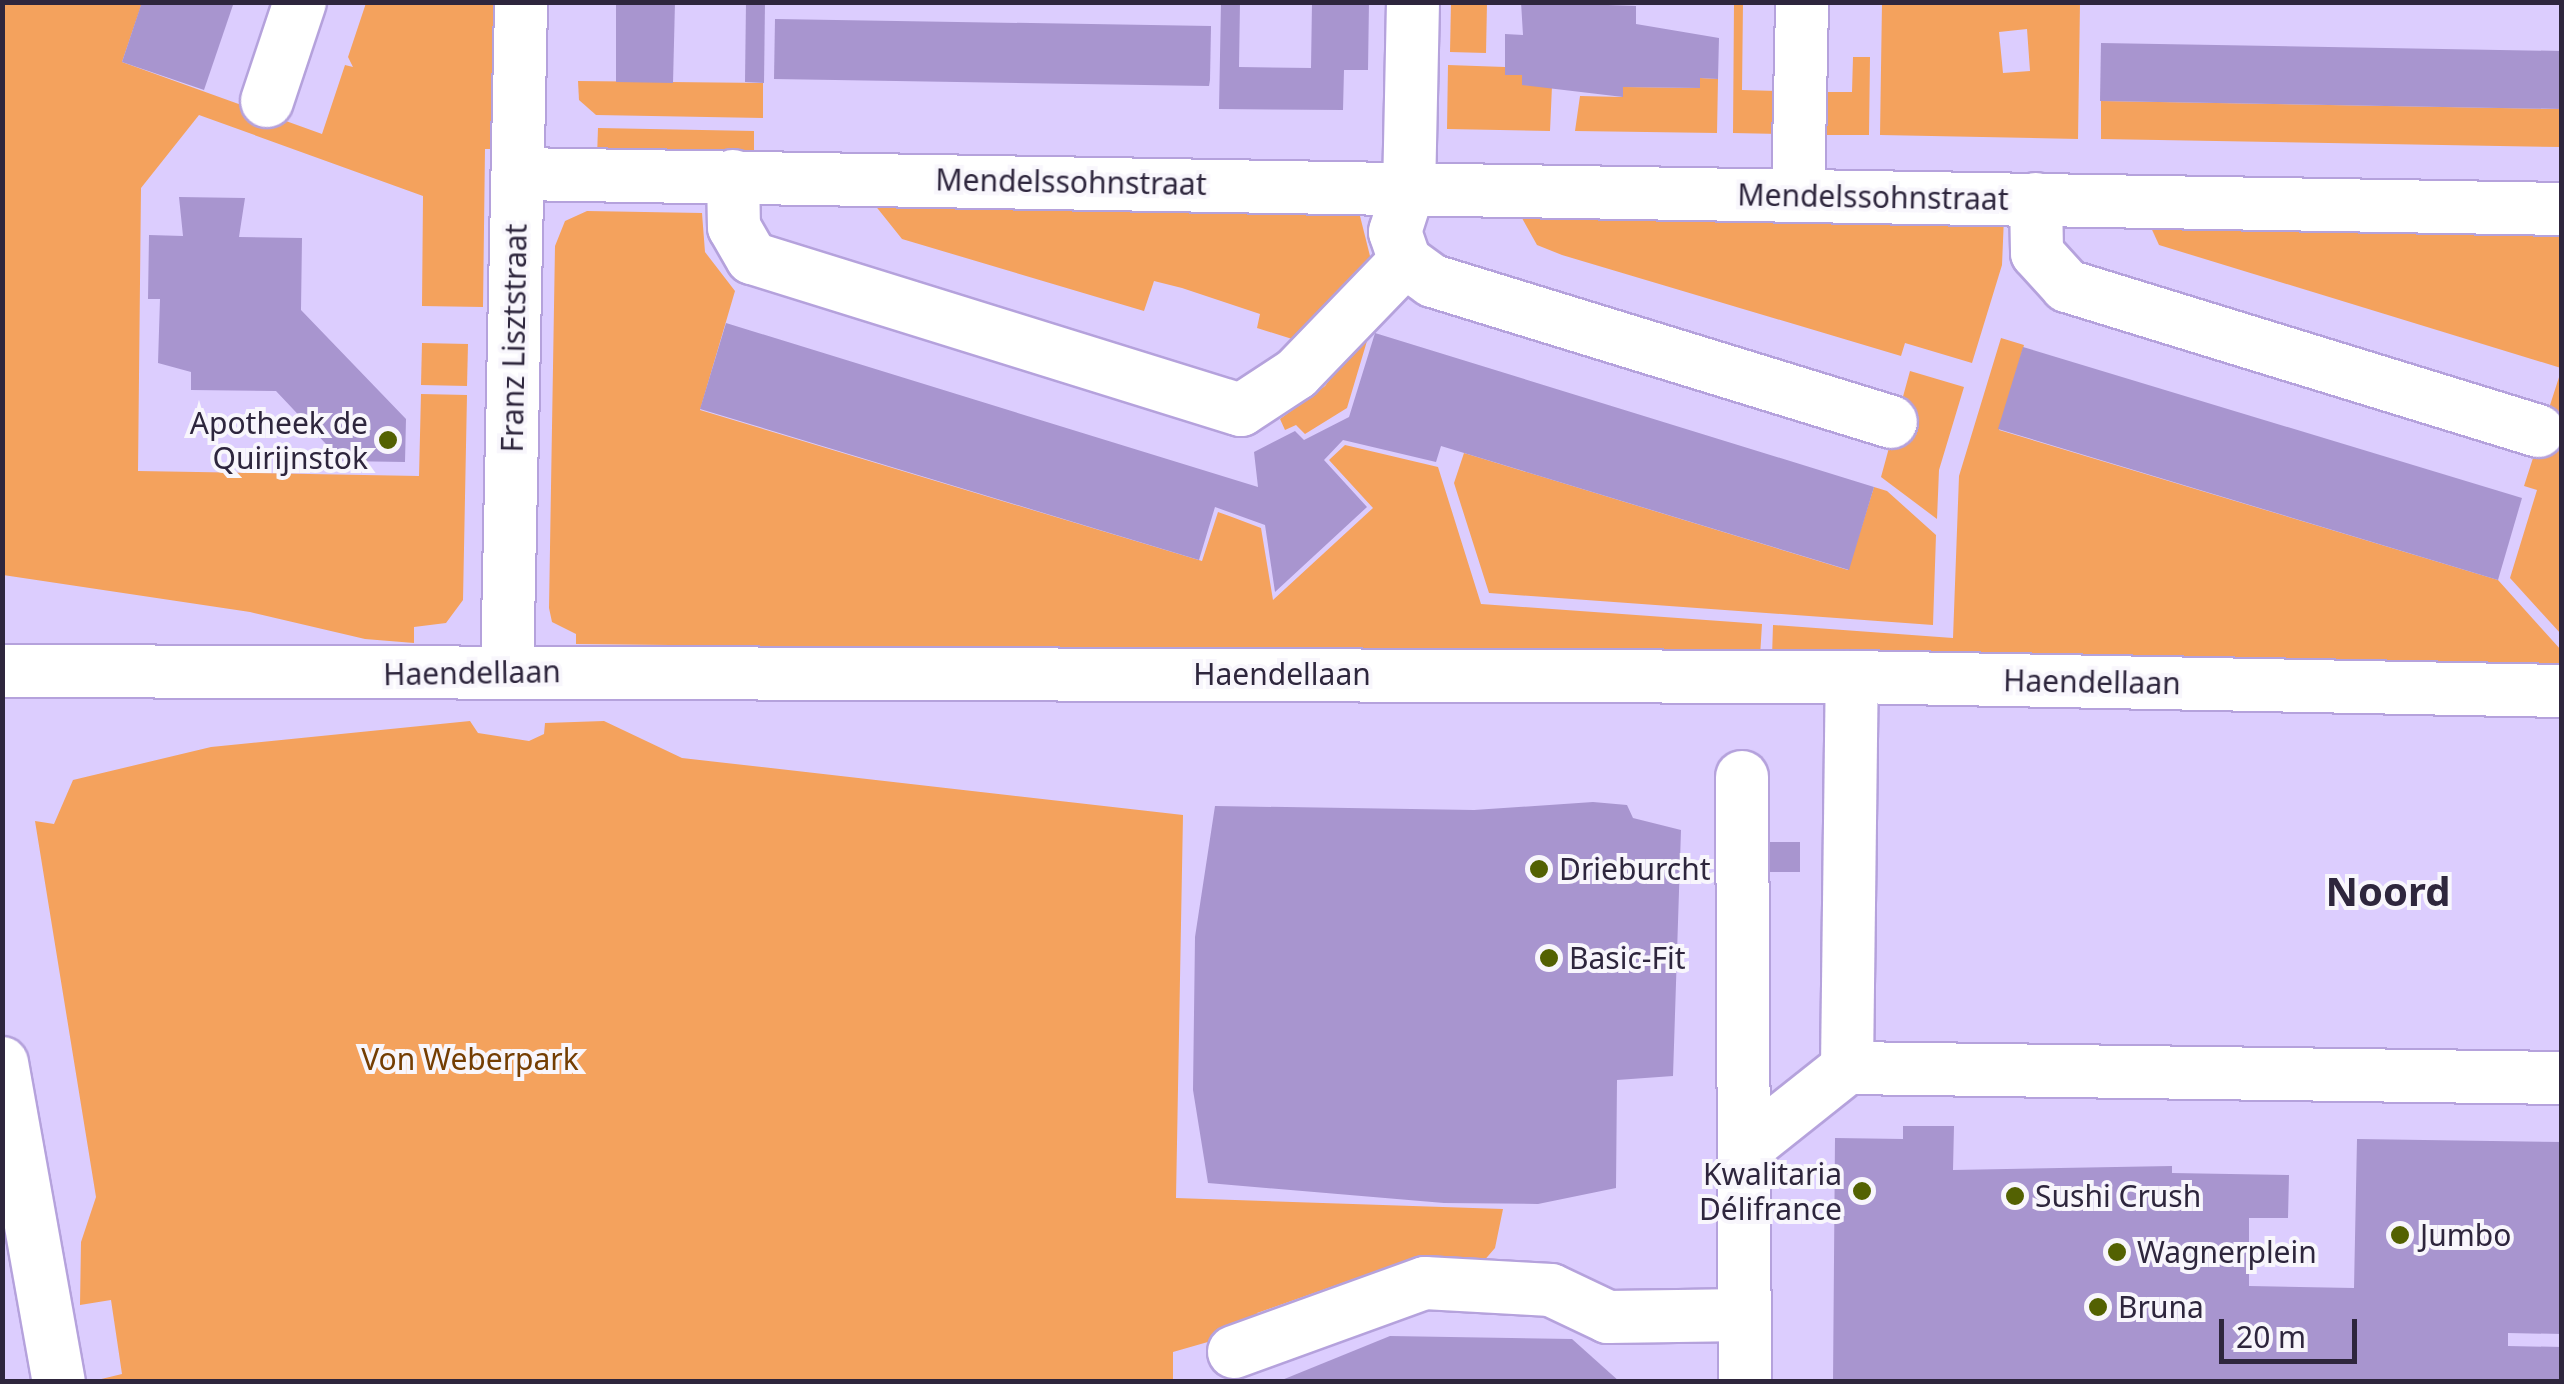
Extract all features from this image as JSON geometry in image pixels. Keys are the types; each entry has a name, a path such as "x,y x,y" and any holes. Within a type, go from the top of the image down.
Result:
{"street":[{"path":"267,101 300,2"},
{"name":"Franz Lisztstraat","path":"507,672 521,2"},
{"path":"1413,2 1409,188 1396,232 1405,261 1433,281 1891,422"},
{"path":"1798,196 1802,2"},
{"name":"Mendelssohnstraat","path":"518,174 2562,209"},
{"path":"733,176 734,227 752,258 1240,410 1296,374 1405,261"},
{"name":"Mendelssohnstraat","path":"2036,200 2038,253 2067,286 2538,431"},
{"name":"Haendellaan","path":"2,671 1852,677 2562,691"},
{"path":"1847,1068 1852,677"},
{"path":"1742,777 1749,1146 1745,1382"},
{"path":"2,1063 59,1382"},
{"path":"1749,1146 1847,1068 2562,1078"},
{"path":"1234,1352 1424,1283 1551,1290 1608,1318 1745,1315"}],"green space":[{"path":"2,3 142,3 122,62 322,134 345,65 353,67 348,57 366,3 505,3 502,149 485,149 483,307 422,306 423,196 199,115 141,188 138,471 419,476 421,394 467,395 463,600 446,623 414,627 414,643 365,639 250,612 3,575"},
{"path":"1451,3 1487,3 1486,53 1450,52"},
{"path":"1734,3 1743,3 1742,90 1777,91 1781,134 1733,133"},
{"path":"1882,3 2080,3 2078,139 1880,135","holes":["2027,29 2030,71 2003,73 1999,32"]},
{"path":"1853,57 1870,57 1869,135 1811,135 1816,92 1852,92"},
{"path":"1448,65 1505,67 1505,75 1522,75 1523,85 1552,86 1550,131 1447,129"},
{"path":"1700,78 1718,79 1717,133 1575,131 1580,96 1622,97 1623,87 1700,88"},
{"path":"578,81 763,83 763,118 596,115 579,100"},
{"path":"2101,101 2561,109 2561,147 2101,139"},
{"path":"598,128 754,131 754,160 597,157"},
{"path":"870,199 1359,212 1371,260 1308,344 1257,328 1260,314 1182,288 1154,281 1144,311 902,239"},
{"path":"587,211 702,213 705,252 735,291 700,410 1202,561 1218,512 1261,528 1273,600 1373,508 1329,460 1345,445 1438,467 1481,604 1762,624 1760,657 576,644 576,634 552,622 549,608 555,246 565,221"},
{"path":"1518,211 2004,217 2002,265 1972,363 1905,343 1901,356 1562,255 1537,245"},
{"path":"2148,221 2561,227 2561,368 2159,245"},
{"path":"2001,338 2024,345 1999,430 2498,580 2561,650 2562,671 1772,657 1773,625 1953,638 1959,476"},
{"path":"1359,339 1367,341 1347,408 1305,434 1296,425 1285,430 1280,419 1325,386"},
{"path":"422,343 468,344 467,386 421,385"},
{"path":"1910,371 1964,387 1939,470 1937,519 1881,477"},
{"path":"2561,371 2561,634 2510,578 2537,490 2524,486"},
{"path":"1464,453 1848,570 1874,487 1887,491 1936,535 1933,625 1489,593 1454,483"},
{"name":"Von Weberpark","path":"470,721 478,733 529,741 544,734 545,723 604,721 682,758 1183,815 1176,1198 1503,1209 1495,1248 1482,1263 1410,1273 1405,1261 1257,1313 1260,1327 1173,1352 1173,1381 93,1381 122,1374 111,1300 80,1305 81,1242 96,1197 35,821 54,824 73,780 211,747"}],"building":[{"path":"142,2 234,2 204,90 122,62"},
{"path":"616,2 675,2 673,83 616,82"},
{"path":"746,2 765,2 764,83 745,82"},
{"path":"1221,2 1240,2 1239,67 1311,68 1312,2 1369,2 1368,70 1344,70 1343,110 1219,109"},
{"path":"1521,2 1636,6 1636,24 1719,38 1718,79 1700,78 1700,88 1623,87 1623,97 1522,85 1522,75 1505,75 1505,34 1523,35"},
{"path":"775,19 1211,26 1210,80 1209,86 774,79"},
{"path":"2101,43 2562,51 2562,109 2100,101"},
{"path":"179,197 245,198 239,237 302,238 301,310 406,419 405,462 342,461 276,391 191,390 191,372 158,363 160,299 148,299 149,235 183,236"},
{"path":"726,323 1258,487 1254,452 1295,431 1304,440 1349,417 1375,333 1874,487 1849,570 1441,446 1436,462 1343,440 1324,460 1367,507 1275,592 1265,525 1215,507 1199,560 700,409"},
{"path":"2023,347 2522,498 2498,580 1998,429"},
{"path":"1593,802 1627,805 1633,818 1681,830 1673,1076 1617,1080 1616,1188 1538,1204 1444,1203 1208,1183 1193,1090 1195,937 1215,806 1474,810"},
{"path":"1768,842 1800,842 1800,872 1765,872"},
{"name":"Wagnerplein","path":"1903,1126 1954,1126 1953,1170 2172,1166 2172,1173 2289,1175 2288,1218 2249,1218 2249,1286 2354,1288 2357,1139 2562,1142 2562,1334 2508,1333 2508,1346 2562,1347 2562,1382 1833,1382 1835,1138 1903,1139"},
{"path":"1390,1336 1572,1339 1620,1382 1277,1382"}],"place":[{"name":"Apotheek de Quirijnstok","path":"388,440"},
{"name":"Drieburcht","path":"1539,869"},
{"name":"Basic-Fit","path":"1549,958"},
{"name":"Kwalitaria Délifrance","path":"1862,1191"},
{"name":"Sushi Crush","path":"2015,1196"},
{"name":"Jumbo","path":"2400,1235"},
{"name":"Wagnerplein","path":"2117,1252"},
{"name":"Bruna","path":"2098,1307"}],"district":[{"name":"Noord","path":"2388,891"}]}
